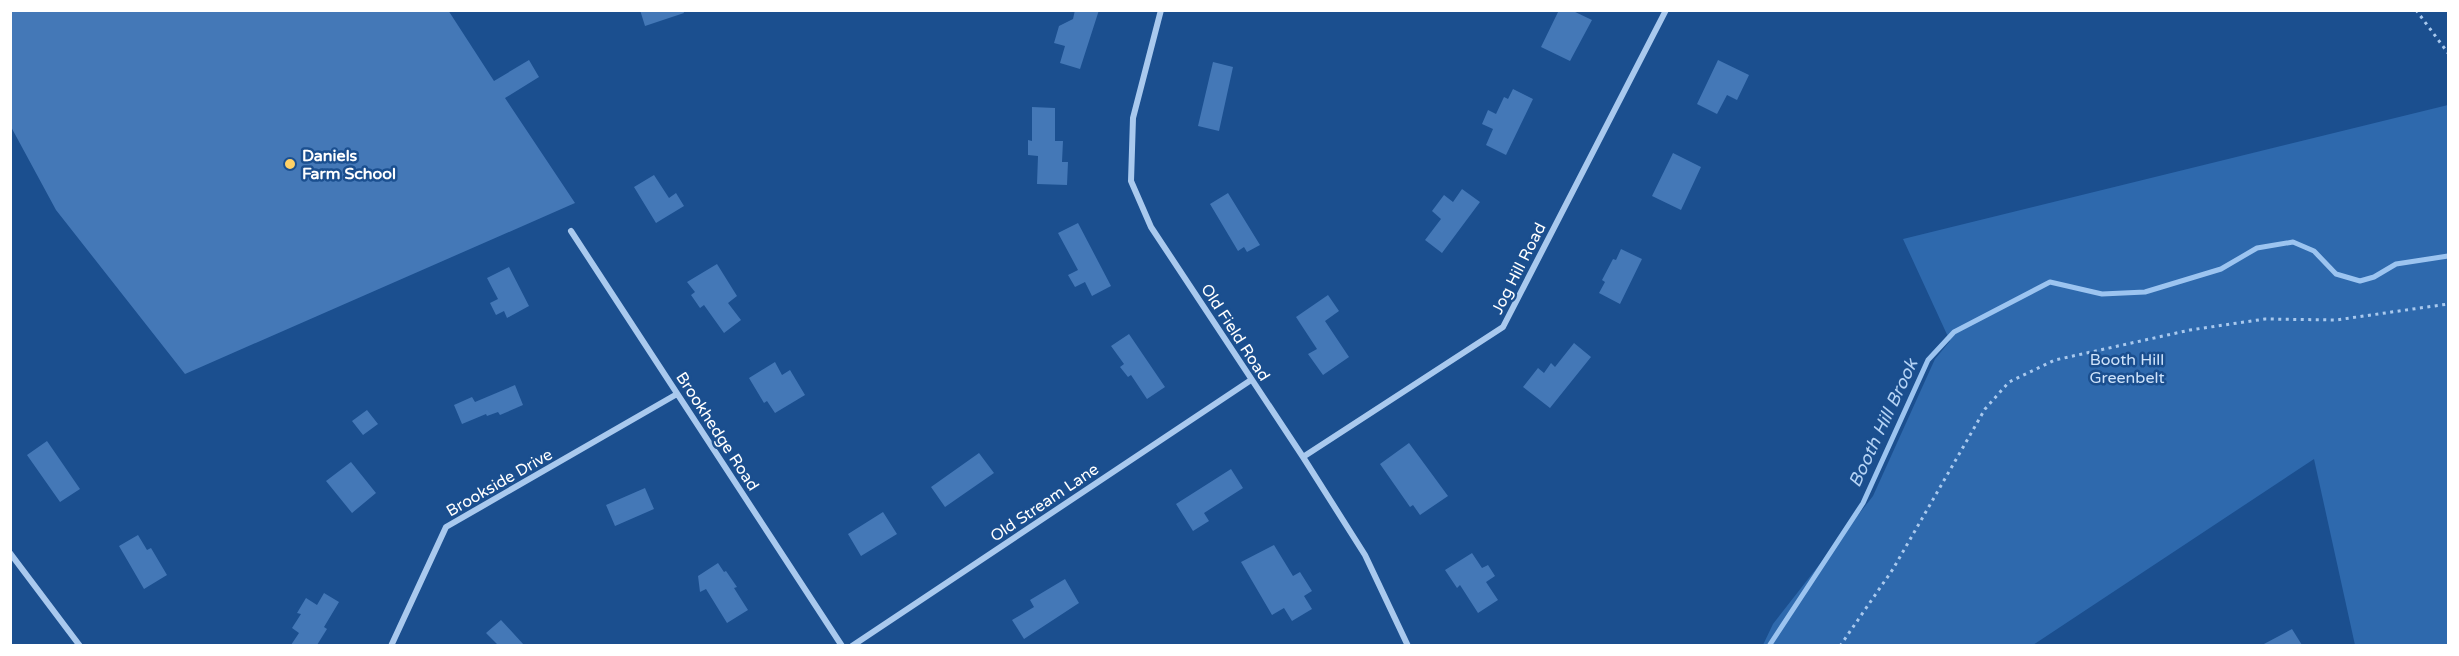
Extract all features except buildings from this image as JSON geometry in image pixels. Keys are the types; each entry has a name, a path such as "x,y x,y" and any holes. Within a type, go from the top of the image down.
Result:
{"street":[{"name":"Old Field Road","path":"1161,10 1133,118 1131,181 1151,227 1365,555 1408,645"},
{"name":"Jog Hill Road","path":"1303,457 1503,327 1666,10"},
{"name":"Brookhedge Road","path":"571,231 842,645"},
{"name":"Old Stream Lane","path":"852,645 1251,380"},
{"name":"Brookside Drive","path":"391,645 446,527 678,394"},
{"path":"10,553 80,645"}],"path":[{"path":"2416,10 2448,53"},
{"path":"1840,645 1893,569 1985,409 2009,382 2055,360 2190,330 2265,319 2336,320 2448,304"}],"green space":[{"name":"Booth Hill Greenbelt","path":"2448,105 2448,644 2355,645 2314,459 2033,645 1763,645 1773,624 1873,496 1935,359 1950,341 1903,239"}],"waterway":[{"name":"Booth Hill Brook","path":"1769,646 1863,503 1928,360 1954,332 2050,282 2102,294 2145,292 2221,269 2257,248 2293,242 2314,251 2336,274 2360,281 2374,277 2396,264 2448,256"}],"place":[{"name":"Daniels Farm School","path":"290,164"}]}
